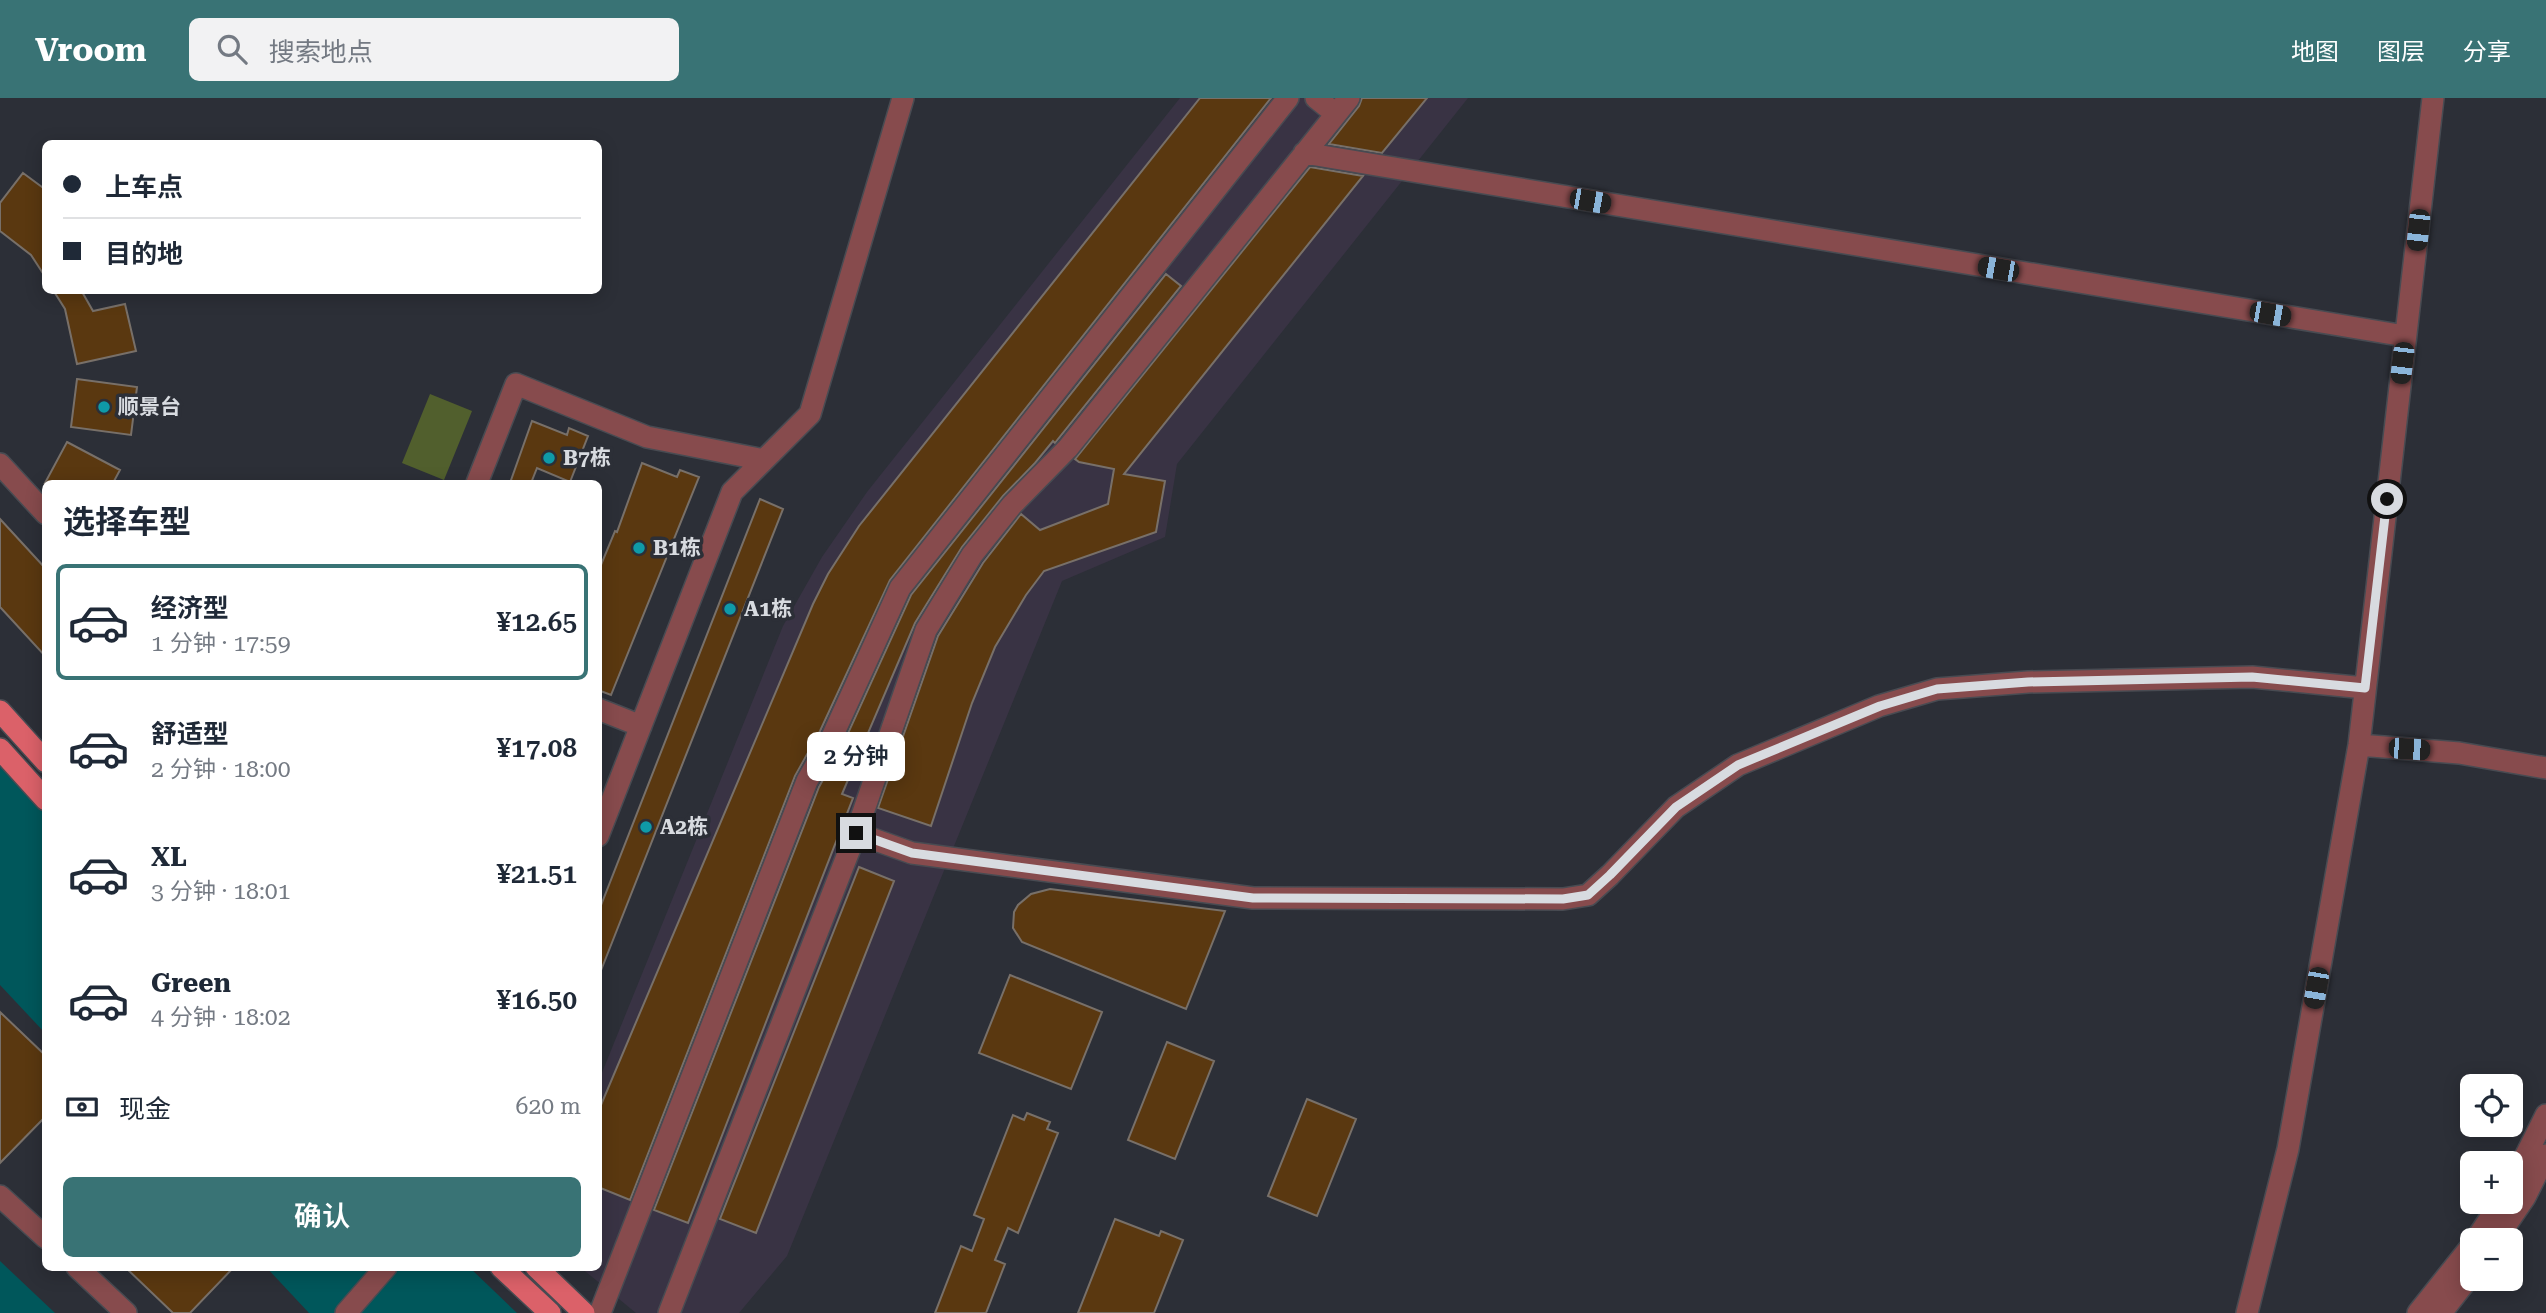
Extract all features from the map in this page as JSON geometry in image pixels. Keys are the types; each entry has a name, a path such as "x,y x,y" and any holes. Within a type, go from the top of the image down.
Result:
{"main road":[{"path":"0,711 42,758"},
{"path":"0,749 42,796"},
{"path":"505,1271 550,1313"},
{"path":"540,1271 584,1313"}],"street":[{"path":"602,826 732,492 810,414 903,98"},
{"path":"600,1313 807,782 832,737 900,588 1288,98"},
{"path":"669,1313 856,833 926,629 972,555 1012,505 1068,448 1342,106 1316,98"},
{"path":"2247,1313 2288,1149 2359,745 2433,98"},
{"path":"1304,153 2405,337"},
{"path":"478,480 516,384 647,438 764,460"},
{"path":"0,464 42,510"},
{"path":"856,833 912,853 1253,898 1563,899 1588,895 1676,807 1738,765 1880,706 1937,689 2028,682 2252,677 2365,688"},
{"path":"602,711 641,726"},
{"path":"2359,745 2459,753 2546,768"},
{"path":"2523,1161 2546,1115"},
{"path":"2504,1228 2525,1197 2546,1155"},
{"path":"0,1196 42,1234"},
{"path":"2418,1313 2460,1260"},
{"path":"81,1271 126,1313"},
{"path":"346,1313 383,1271"},
{"path":"2441,1313 2460,1289"}],"shaded area":[{"path":"1180,98 1468,98 1177,464 1165,537 1062,581 787,1256 739,1313 636,1313 585,1271 602,1271 602,1073 783,626 822,557 867,492"}],"green space":[{"path":"430,394 472,411 444,480 402,463"}],"water":[{"path":"0,764 42,811 42,1030 0,985"},
{"path":"0,1261 55,1313 0,1313"},
{"path":"270,1271 473,1271 517,1313 309,1313"}],"building":[{"path":"1200,98 1271,98 890,580 820,731 795,776 630,1200 602,1189 602,1103 813,604 828,574 859,526"},
{"path":"1362,98 1427,98 1382,153 1329,144 1359,106"},
{"path":"1310,167 1363,176 1124,474 1165,481 1156,532 1044,571 1026,595 995,647 972,703 931,826 878,808 938,636 983,563 1021,514 1040,530 1108,504 1114,469 1075,459"},
{"path":"23,173 42,187 42,272 31,255 0,231 0,203"},
{"path":"1166,274 1181,286 1055,443 1053,441 1003,496 962,547 915,623 842,794 853,798 688,1223 654,1210 819,787 844,742 911,595"},
{"path":"56,294 83,294 93,311 125,304 136,351 77,364 65,309"},
{"path":"77,379 137,387 131,435 71,427"},
{"name":"B7栋","path":"532,421 567,435 569,428 588,436 571,480 537,468 532,480 511,480"},
{"path":"67,442 120,470 115,480 47,480"},
{"name":"B1栋","path":"642,463 677,477 680,470 699,477 611,695 602,692 602,562 615,531 617,532"},
{"path":"760,499 783,509 602,968 602,903"},
{"path":"0,519 42,565 42,653 0,607"},
{"path":"859,867 894,881 756,1233 720,1219"},
{"path":"1050,889 1225,911 1186,1009 1022,942 1013,928 1014,912 1031,894"},
{"path":"1010,975 1102,1012 1071,1089 979,1053"},
{"path":"0,1012 42,1052 42,1120 0,1163"},
{"path":"1167,1042 1214,1061 1175,1159 1128,1140"},
{"path":"1307,1099 1356,1119 1317,1216 1268,1196"},
{"path":"1027,1113 1050,1122 1047,1129 1058,1133 1018,1233 1008,1228 995,1260 1005,1264 986,1313 935,1313 961,1246 972,1251 984,1219 974,1215 1013,1115 1024,1120"},
{"path":"1115,1219 1159,1236 1161,1231 1183,1240 1154,1313 1078,1313"},
{"path":"129,1271 230,1271 190,1313 173,1313"}],"place":[{"name":"顺景台","path":"104,407"},
{"name":"B7栋","path":"549,458"},
{"name":"B1栋","path":"639,548"},
{"name":"A1栋","path":"730,609"},
{"name":"A2栋","path":"646,827"}],"route":[{"path":"856,833 912,853 1253,898 1563,899 1588,895 1676,807 1738,765 1880,706 1937,689 2028,682 2252,677 2365,688 2387,499"}]}
